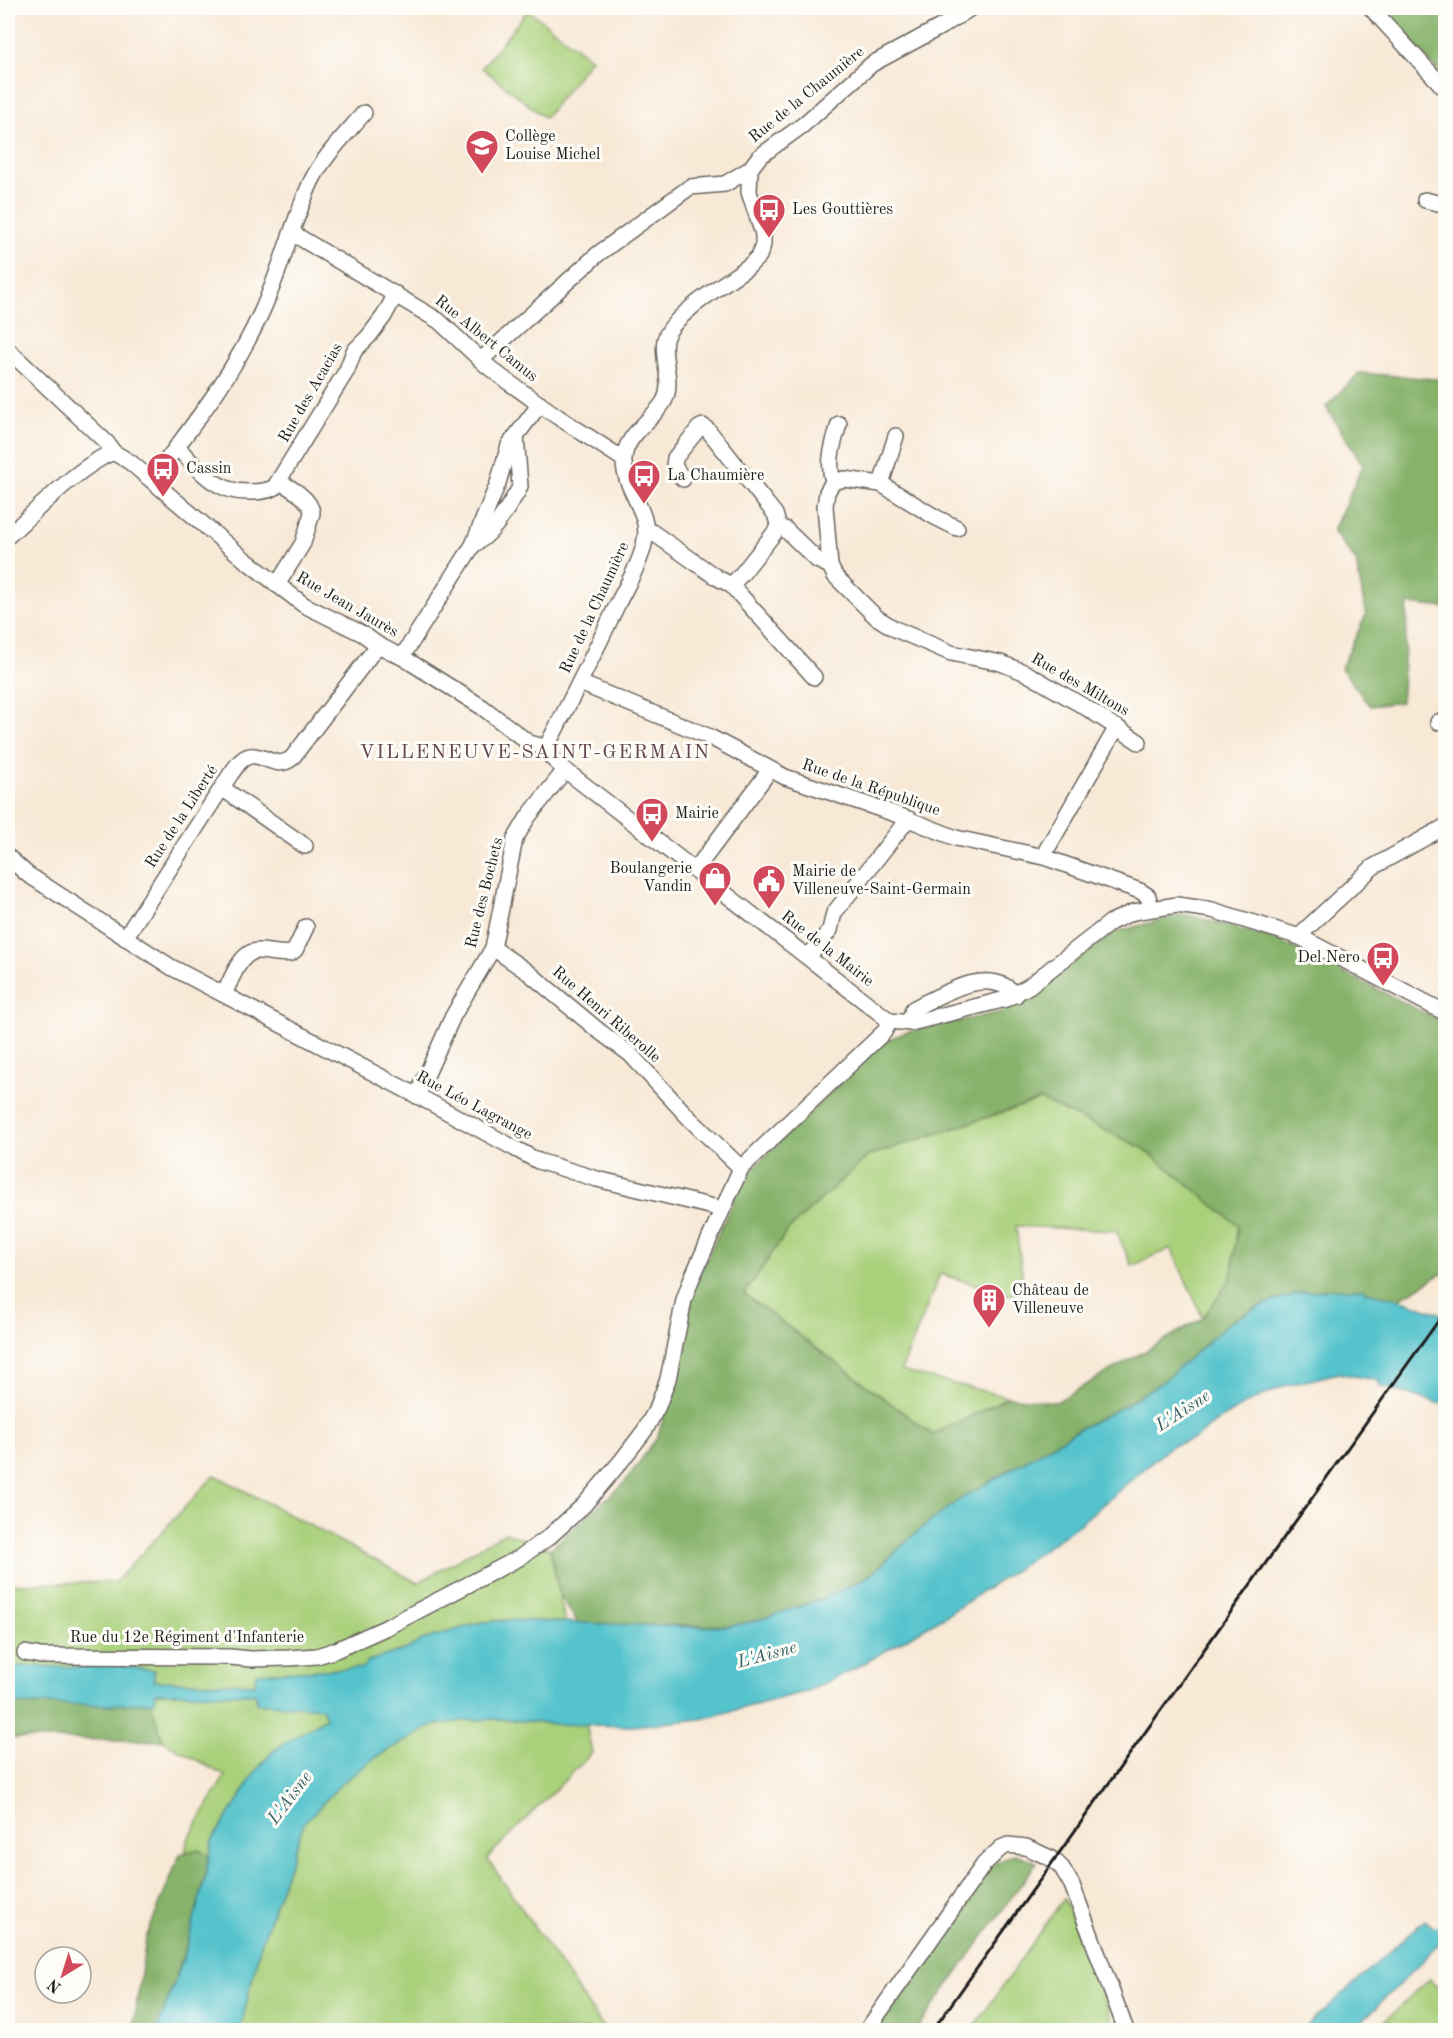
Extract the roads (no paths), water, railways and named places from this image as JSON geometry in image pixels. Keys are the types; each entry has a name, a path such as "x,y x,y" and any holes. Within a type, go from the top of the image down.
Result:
{"street":[{"name":"Rue de la Chaumière","path":"548,748 635,569 645,543 647,531 628,482 623,459 630,441 664,402 667,390 665,341 673,324 749,266 759,256 763,245 763,234 749,192 750,169 759,157 803,125 872,64 944,25 970,8"},
{"path":"1371,8 1446,90"},
{"path":"152,480 218,393 234,366 262,312 312,181 330,153 363,113"},
{"path":"724,184 750,169"},
{"path":"481,360 598,254 690,187 724,184 749,192"},
{"path":"1425,200 1446,205"},
{"name":"Rue Albert Camus","path":"292,233 440,321 481,360 540,404 623,459"},
{"name":"Rue des Acacias","path":"279,482 347,370 354,351 379,323 396,294"},
{"name":"Rue Jean Jaurès","path":"8,350 107,443 113,452 121,455 152,480 277,585 304,604 363,634 482,707 529,743 548,748"},
{"path":"402,657 473,545 498,483 509,445 540,404"},
{"path":"833,482 830,458 839,424"},
{"path":"683,479 674,466 675,458 703,426 775,514 779,527 731,585"},
{"path":"473,545 482,540 496,524 518,491 516,436"},
{"path":"881,484 896,436"},
{"path":"177,447 212,482 224,488 247,492 267,491 279,482 288,486 312,508 303,543 277,585"},
{"path":"8,536 73,479 102,456 113,452"},
{"path":"498,483 519,479"},
{"path":"830,566 825,506 827,492 833,482 844,479 881,484 957,528"},
{"name":"Rue des Miltons","path":"779,527 785,529 817,560 830,566 835,576 876,617 895,629 951,653 1002,663 1026,673 1139,742"},
{"path":"647,531 652,532 731,585 814,677"},
{"name":"Rue de la Liberté","path":"125,938 241,761 255,756 277,764 292,758 378,645"},
{"name":"Rue de la République","path":"580,683 710,736 785,777 956,838 1044,857 1144,892 1148,896 1151,908"},
{"path":"1044,857 1117,727"},
{"name":"Rue de la Mairie","path":"548,748 552,758 565,770 809,956 890,1021"},
{"name":"Rue des Bochets","path":"417,1095 453,1016 493,948 515,839 565,770"},
{"path":"696,869 770,770"},
{"path":"222,788 305,846"},
{"path":"809,956 830,930 834,913 908,819"},
{"path":"1300,937 1373,867 1446,826"},
{"name":"Rue Léo Lagrange","path":"8,857 27,874 171,967 417,1095 538,1161 597,1179 722,1209"},
{"path":"890,1021 991,1004 1016,995 1111,922 1133,912 1177,904 1212,910 1300,937 1446,1013"},
{"path":"224,994 245,957 258,951 291,953 295,950 306,927"},
{"name":"Rue Henri Riberolle","path":"493,948 530,973 630,1054 690,1119 741,1168"},
{"path":"911,1019 913,1009 956,988 978,982 990,982 1008,987 1016,995"},
{"name":"Rue du 12e Régiment d'Infanterie","path":"25,1653 41,1656 251,1659 316,1656 336,1650 387,1627 519,1558 549,1537 584,1505 622,1460 658,1406 668,1379 690,1280 741,1168 884,1032 890,1021"},
{"path":"867,2031 984,1864 1001,1848 1017,1845 1048,1857 1066,1874 1126,2031"}],"water":[{"name":"L'Aisne","path":"1331,1289 1365,1289 1365,1292 1399,1299 1445,1315 1445,1405 1380,1386 1379,1381 1339,1373 1285,1386 1253,1400 1222,1418 1194,1439 1171,1446 1081,1523 1005,1577 942,1618 856,1668 805,1692 701,1719 633,1726 550,1724 504,1719 470,1720 428,1728 375,1758 342,1783 304,1823 260,1947 240,2030 157,2030 184,1956 205,1879 212,1840 255,1772 274,1750 326,1718 322,1708 256,1703 256,1694 156,1693 155,1702 110,1705 8,1704 8,1666 82,1667 122,1663 123,1666 154,1670 154,1681 255,1684 256,1673 362,1668 368,1661 407,1649 422,1640 482,1622 508,1620 692,1627 730,1626 755,1621 822,1599 873,1573 918,1531 959,1500 1165,1380 1230,1322 1260,1306 1298,1293"},
{"path":"1425,1920 1445,1936 1445,1939 1353,2030 1302,2030"}],"waterway":[{"path":"1434,1929 1444,1920 1446,1907"}],"railway":[{"path":"933,2030 1446,1310"}],"place":[{"name":"Collège Louise Michel","path":"482,175"},
{"name":"Les Gouttières","path":"769,239"},
{"name":"Cassin","path":"163,498"},
{"name":"La Chaumière","path":"644,505"},
{"name":"Mairie","path":"652,843"},
{"name":"Boulangerie Vandin","path":"715,907"},
{"name":"Mairie de Villeneuve-Saint-Germain","path":"769,910"},
{"name":"Del Nero","path":"1383,987"},
{"name":"Château de Villeneuve","path":"989,1329"}],"district":[{"name":"VILLENEUVE-SAINT-GERMAIN","path":"535,753"}]}
